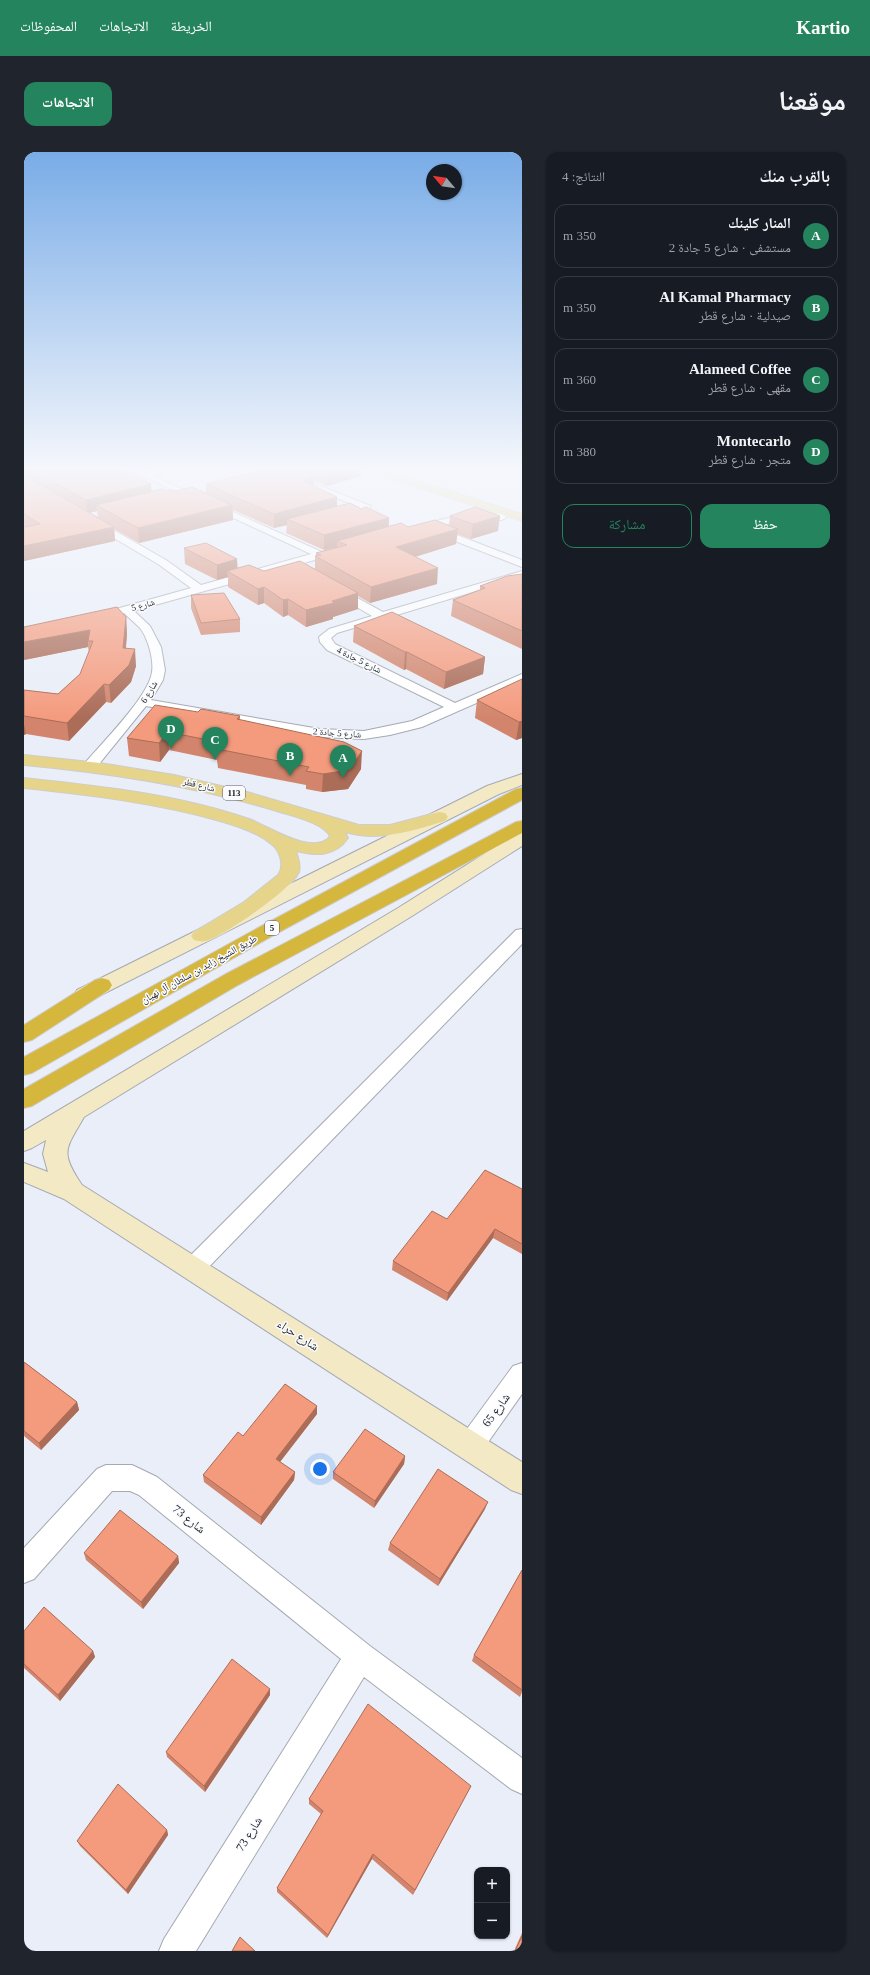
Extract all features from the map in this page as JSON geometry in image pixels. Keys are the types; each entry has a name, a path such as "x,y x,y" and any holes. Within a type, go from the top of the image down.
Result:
{"highway":[{"name":"طريق الشيخ زايد بن سلطان آل نهيان","path":"24,1067 258,936 522,793"},
{"path":"24,1100 231,980 522,826"},
{"path":"24,1035 102,985"}],"main road":[{"name":"شارع قطر","path":"24,760 90,766 168,778 225,791 317,819 374,833 396,830 439,817"},
{"path":"24,1026 102,985 439,817 522,778"},
{"path":"24,783 157,801 207,812 238,822 297,847 310,850 321,849 336,842 339,838 335,830 317,819"},
{"path":"201,936 271,892 284,881 290,871 290,862 287,850 275,838"},
{"path":"24,1142 77,1112 405,912 522,838"},
{"name":"شارع حراء","path":"73,1192 60,1173 55,1160 54,1149 60,1135 77,1112"},
{"name":"شارع حراء","path":"24,1172 73,1192 522,1479"}],"street":[{"path":"143,551 162,562 200,590"},
{"path":"312,551 321,555"},
{"name":"شارع 5","path":"83,621 200,590 336,551"},
{"path":"489,551 522,564"},
{"path":"289,564 303,572"},
{"name":"شارع 5 جادة 4","path":"454,707 331,647 326,642 327,635 333,631 522,574"},
{"path":"323,583 383,617"},
{"name":"شارع 6","path":"90,766 135,714 157,680 159,670 155,647 146,628 127,610"},
{"name":"شارع 5 جادة 2","path":"143,702 320,733 350,735 377,734 402,729 417,724 522,678"},
{"path":"193,1268 521,936"},
{"name":"شارع 65","path":"470,1446 522,1374"},
{"name":"شارع 73","path":"24,1569 106,1478 132,1478 148,1486 360,1656 522,1778"},
{"name":"شارع 73","path":"176,1951 360,1656"}],"building":[{"path":"190,551 221,551 237,559 217,565"},
{"path":"324,551 404,551 438,568 371,587 315,556 321,555 316,553"},
{"path":"300,561 358,593 332,601 334,603 306,610 288,599 283,600 264,587 258,589 227,571 249,565 264,571"},
{"path":"522,574 522,631 453,600 485,588 480,586 507,576"},
{"path":"224,593 240,619 201,623 191,595"},
{"path":"117,607 126,617 123,648 135,649 129,665 109,685 104,684 67,723 24,716 24,690 58,694 80,674 93,641 88,641 90,630 24,642 24,627"},
{"path":"392,612 485,657 446,672 354,626"},
{"path":"522,679 522,721 519,722 477,700"},
{"path":"155,705 198,712 201,709 240,716 237,719 344,742 362,751 349,770 323,774 306,771 309,767 217,749 223,743 168,732 159,743 127,738"},
{"path":"485,1170 522,1189 522,1244 495,1229 448,1293 393,1261 432,1211 447,1219"},
{"path":"24,1362 77,1402 39,1443 24,1431"},
{"path":"285,1384 317,1406 276,1459 295,1472 261,1517 203,1475 238,1432 243,1436"},
{"path":"365,1429 405,1456 375,1501 333,1472"},
{"path":"438,1469 488,1502 440,1579 390,1543"},
{"path":"120,1510 178,1556 141,1602 84,1553"},
{"path":"522,1570 522,1690 474,1655"},
{"path":"44,1607 93,1651 58,1695 24,1664 24,1631"},
{"path":"232,1659 270,1689 204,1786 166,1752"},
{"path":"368,1704 471,1786 415,1890 373,1854 328,1935 277,1888 323,1811 309,1799"},
{"path":"118,1784 167,1830 126,1890 77,1841"},
{"path":"522,1936 522,1951 515,1951"},
{"path":"240,1937 255,1951 232,1951"}],"place":[{"name":"Montecarlo","path":"171,749"},
{"name":"Alameed Coffee","path":"215,760"},
{"name":"Al Kamal Pharmacy","path":"290,776"},
{"name":"المنار كلينك","path":"343,778"}]}
